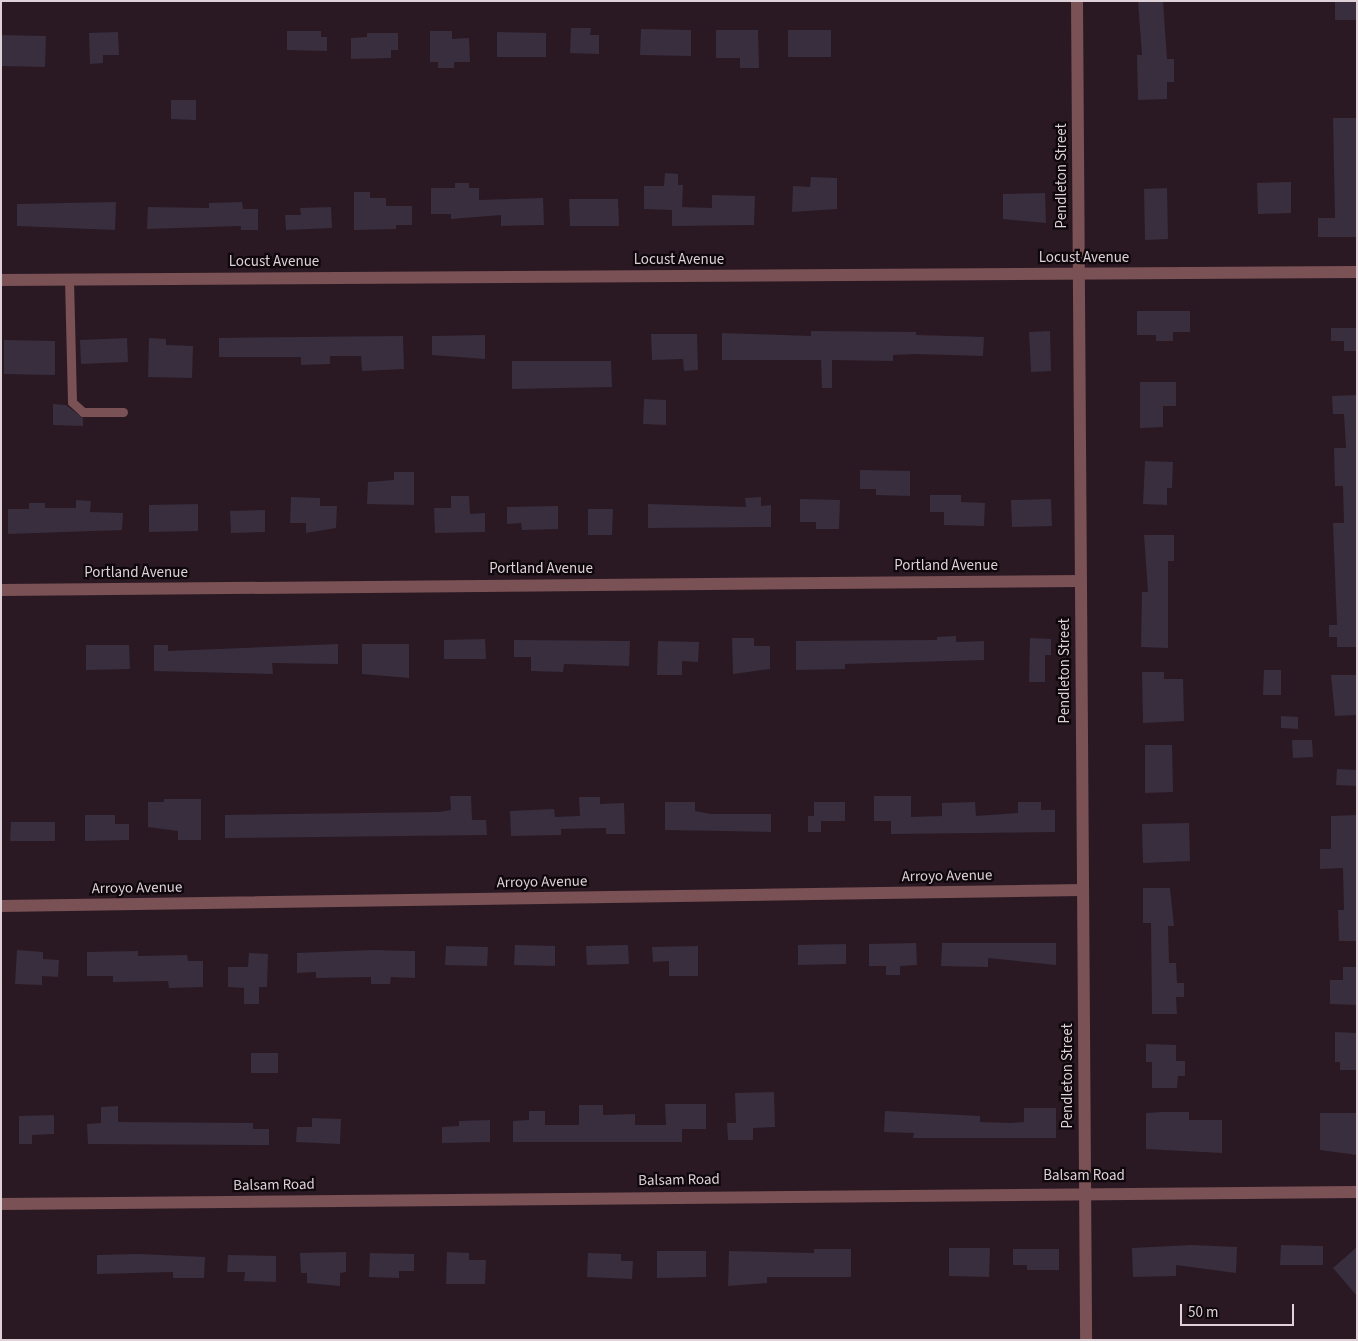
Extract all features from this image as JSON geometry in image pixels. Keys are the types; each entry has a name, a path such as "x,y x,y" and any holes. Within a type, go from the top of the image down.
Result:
{"street":[{"name":"Pendleton Street","path":"1077,1 1086,1340"},
{"name":"Locust Avenue","path":"1,280 1357,272"},
{"name":"Portland Avenue","path":"1,590 1081,581"},
{"name":"Arroyo Avenue","path":"1,906 1083,890"},
{"name":"Balsam Road","path":"1,1204 1085,1192 1357,1192"}],"lane":[{"path":"69,279 72,402 83,412 123,412"}],"building":[{"path":"1138,1 1163,1 1167,59 1174,59 1174,82 1167,82 1167,99 1138,100 1137,55 1142,55"},
{"path":"1335,1 1357,1 1357,20 1335,20"},
{"path":"571,28 591,28 590,35 599,35 599,54 570,53"},
{"path":"641,29 691,30 691,56 640,55"},
{"path":"716,30 758,30 759,68 740,68 740,58 716,58"},
{"path":"788,30 831,30 831,57 788,57"},
{"path":"287,31 321,31 321,37 327,37 327,51 287,50"},
{"path":"430,31 452,31 452,39 469,38 470,62 454,62 454,68 438,68 438,62 430,62"},
{"path":"118,32 119,55 103,55 103,63 90,64 89,33"},
{"path":"497,32 546,33 546,57 497,57"},
{"path":"367,33 398,33 398,50 391,50 391,58 351,59 351,38 367,37"},
{"path":"1,35 46,36 45,67 1,66"},
{"path":"171,100 196,100 196,120 171,119"},
{"path":"1333,118 1357,118 1357,237 1318,237 1318,218 1335,218"},
{"path":"665,173 678,174 678,185 683,185 682,207 712,208 712,195 755,196 754,225 672,226 672,210 644,209 644,186 664,186"},
{"path":"811,177 837,178 837,209 792,212 793,186 810,187"},
{"path":"1291,182 1291,213 1258,214 1257,183"},
{"path":"455,183 469,183 469,188 479,188 479,200 543,198 544,225 501,226 501,215 451,219 451,214 431,214 431,188 455,188"},
{"path":"1167,188 1168,239 1145,240 1144,189"},
{"path":"354,192 370,192 370,198 386,198 386,206 412,206 412,225 396,225 396,229 354,230"},
{"path":"1045,193 1046,223 1003,219 1003,194"},
{"path":"569,199 618,199 619,226 570,226"},
{"path":"116,202 115,230 17,226 17,204"},
{"path":"242,202 243,209 258,209 258,230 241,230 241,226 147,229 148,207 209,208 209,203"},
{"path":"331,207 332,228 286,230 285,215 301,215 300,208"},
{"path":"1137,311 1190,311 1190,332 1173,332 1173,341 1156,341 1156,335 1137,335"},
{"path":"1331,328 1357,328 1357,351 1344,351 1344,341 1331,341"},
{"path":"811,331 916,332 916,335 984,337 983,356 917,354 893,355 893,361 832,360 832,388 822,388 821,360 722,360 722,333 811,336"},
{"path":"1050,331 1051,371 1031,372 1029,332"},
{"path":"651,334 697,334 698,370 684,371 683,359 652,360"},
{"path":"485,335 485,359 432,355 432,336"},
{"path":"403,336 404,369 362,371 361,356 330,356 330,364 301,365 301,357 219,357 219,338"},
{"path":"127,338 128,362 81,364 80,340"},
{"path":"149,338 166,339 166,345 193,346 192,378 148,377"},
{"path":"4,340 55,341 55,375 4,374"},
{"path":"512,361 611,361 612,387 512,389"},
{"path":"1140,382 1176,382 1176,406 1163,406 1163,427 1140,428"},
{"path":"1357,395 1357,647 1337,647 1337,637 1329,637 1329,625 1337,625 1333,523 1344,523 1343,486 1335,486 1334,448 1346,448 1344,414 1333,414 1332,396"},
{"path":"644,399 666,400 666,425 643,424"},
{"path":"53,404 66,405 83,418 83,426 53,425"},
{"path":"1145,461 1173,462 1172,488 1167,488 1167,505 1143,504"},
{"path":"860,470 910,471 910,496 876,495 876,489 860,489"},
{"path":"394,472 414,472 414,505 367,504 368,482 394,480"},
{"path":"930,495 961,495 961,502 985,503 984,526 944,525 944,512 930,512"},
{"path":"451,496 469,496 470,514 485,513 485,532 435,533 434,508 451,508"},
{"path":"291,497 320,498 320,506 337,506 336,528 306,533 306,523 290,523"},
{"path":"761,497 761,506 771,505 771,527 648,528 648,504 746,507 745,498"},
{"path":"800,499 840,500 839,529 816,529 816,522 800,522"},
{"path":"1051,499 1052,526 1012,527 1011,500"},
{"path":"76,500 91,501 90,512 123,513 122,530 8,534 8,509 29,509 29,503 45,503 45,508 76,508"},
{"path":"198,504 198,531 149,532 149,505"},
{"path":"558,506 558,529 522,530 521,523 507,524 507,507"},
{"path":"588,509 613,509 612,535 588,535"},
{"path":"265,510 265,532 231,533 230,511"},
{"path":"1144,535 1174,535 1174,561 1168,561 1168,648 1141,647 1142,592 1148,592"},
{"path":"956,636 956,642 984,641 984,660 845,664 845,669 796,670 796,641 937,640 937,637"},
{"path":"732,638 754,638 754,646 770,646 770,669 733,674"},
{"path":"1030,638 1051,639 1051,655 1045,655 1045,682 1029,682"},
{"path":"485,639 486,659 444,659 444,640"},
{"path":"514,640 630,641 629,666 564,664 563,672 531,671 531,657 514,657"},
{"path":"658,641 699,642 698,662 682,661 682,675 657,675"},
{"path":"338,644 338,664 272,663 273,674 154,671 154,645 168,645 168,651"},
{"path":"362,644 409,644 409,678 362,674"},
{"path":"86,645 129,645 130,669 86,670"},
{"path":"1264,670 1281,670 1281,695 1263,695"},
{"path":"1142,672 1164,672 1164,679 1183,679 1184,721 1143,723"},
{"path":"1331,675 1357,675 1357,715 1335,716"},
{"path":"1281,716 1298,717 1298,729 1281,728"},
{"path":"1292,740 1312,740 1313,757 1293,758"},
{"path":"1145,745 1172,745 1173,792 1145,793"},
{"path":"1337,769 1357,770 1357,786 1336,785"},
{"path":"450,796 471,796 472,820 486,820 487,835 225,838 225,815 439,812 451,810"},
{"path":"874,796 911,796 911,817 942,816 942,803 975,802 976,816 1018,813 1018,802 1041,802 1041,810 1055,810 1055,832 891,834 891,821 874,821"},
{"path":"579,797 600,797 600,804 624,803 625,834 606,834 606,828 561,829 561,835 511,836 510,811 554,809 555,817 580,816"},
{"path":"164,799 201,799 201,840 178,840 178,831 148,827 148,802 164,802"},
{"path":"665,802 695,802 695,811 711,814 771,814 771,832 665,830"},
{"path":"814,802 845,802 845,821 821,821 821,832 808,832 808,816 814,816"},
{"path":"85,815 115,815 115,824 129,824 129,840 85,841"},
{"path":"1357,815 1357,941 1339,941 1338,910 1344,910 1343,868 1320,869 1320,849 1331,849 1331,816"},
{"path":"11,822 55,822 55,841 10,841"},
{"path":"1189,823 1190,861 1143,863 1142,824"},
{"path":"1143,888 1170,888 1174,926 1168,926 1169,963 1176,963 1177,983 1184,983 1184,997 1176,997 1177,1014 1152,1014 1151,923 1143,923"},
{"path":"916,943 917,965 900,966 900,975 886,975 886,966 869,966 869,944"},
{"path":"942,943 1056,943 1056,965 988,958 988,967 941,966"},
{"path":"846,944 846,964 798,965 798,945"},
{"path":"515,945 555,946 555,966 514,965"},
{"path":"628,945 629,964 587,965 586,946"},
{"path":"446,946 488,947 487,966 445,965"},
{"path":"698,946 698,976 669,976 669,961 653,962 652,947"},
{"path":"17,950 43,952 43,959 59,960 58,977 42,976 42,985 15,984"},
{"path":"372,950 415,951 415,978 391,977 390,984 371,984 371,977 316,978 316,972 297,973 297,953"},
{"path":"138,951 138,956 187,955 188,961 203,961 203,987 169,988 168,981 113,982 113,976 87,976 87,952"},
{"path":"249,953 268,954 267,987 259,987 259,1004 244,1004 244,988 228,987 228,967 248,967"},
{"path":"1343,967 1357,967 1357,1005 1330,1004 1330,980 1343,980"},
{"path":"1335,1032 1357,1033 1357,1070 1340,1070 1340,1062 1335,1062"},
{"path":"1146,1044 1176,1045 1176,1061 1185,1061 1185,1076 1178,1076 1177,1088 1152,1088 1152,1062 1146,1062"},
{"path":"251,1053 278,1053 278,1073 251,1073"},
{"path":"774,1092 775,1127 753,1128 753,1140 728,1140 727,1123 736,1123 735,1093"},
{"path":"665,1104 706,1104 706,1129 682,1129 682,1142 513,1142 513,1121 529,1120 529,1111 545,1111 545,1125 579,1125 579,1105 603,1105 603,1115 635,1114 635,1125 666,1125"},
{"path":"118,1106 118,1122 253,1123 253,1129 269,1129 269,1145 88,1144 87,1124 101,1123 101,1107"},
{"path":"1024,1108 1056,1108 1056,1138 913,1138 914,1133 884,1132 885,1111 980,1116 980,1122 1010,1123 1024,1122"},
{"path":"1189,1112 1189,1120 1222,1120 1222,1153 1146,1149 1146,1113"},
{"path":"1320,1113 1357,1113 1357,1155 1320,1150"},
{"path":"54,1115 54,1134 32,1135 32,1144 19,1144 19,1116"},
{"path":"312,1118 341,1119 340,1144 296,1142 297,1127 312,1127"},
{"path":"490,1120 490,1142 442,1143 442,1127 459,1126 459,1121"},
{"path":"1192,1245 1237,1247 1236,1273 1176,1265 1176,1276 1133,1277 1132,1248"},
{"path":"1281,1245 1323,1246 1323,1265 1280,1265"},
{"path":"1357,1247 1357,1296 1333,1268"},
{"path":"949,1248 990,1248 989,1277 949,1276"},
{"path":"814,1249 851,1249 851,1277 767,1277 767,1283 728,1286 729,1251 814,1253"},
{"path":"1013,1249 1059,1249 1059,1270 1027,1270 1027,1265 1013,1265"},
{"path":"657,1251 706,1251 706,1277 657,1278"},
{"path":"346,1252 346,1272 340,1273 340,1286 307,1283 307,1273 301,1273 300,1253"},
{"path":"447,1252 469,1253 469,1260 486,1260 485,1284 446,1284"},
{"path":"370,1253 414,1254 414,1271 399,1271 399,1278 369,1277"},
{"path":"588,1253 621,1254 621,1261 633,1261 632,1279 587,1277"},
{"path":"139,1254 205,1257 204,1278 173,1278 173,1272 97,1274 97,1255"},
{"path":"228,1255 276,1256 276,1282 244,1281 245,1272 227,1272"}]}
